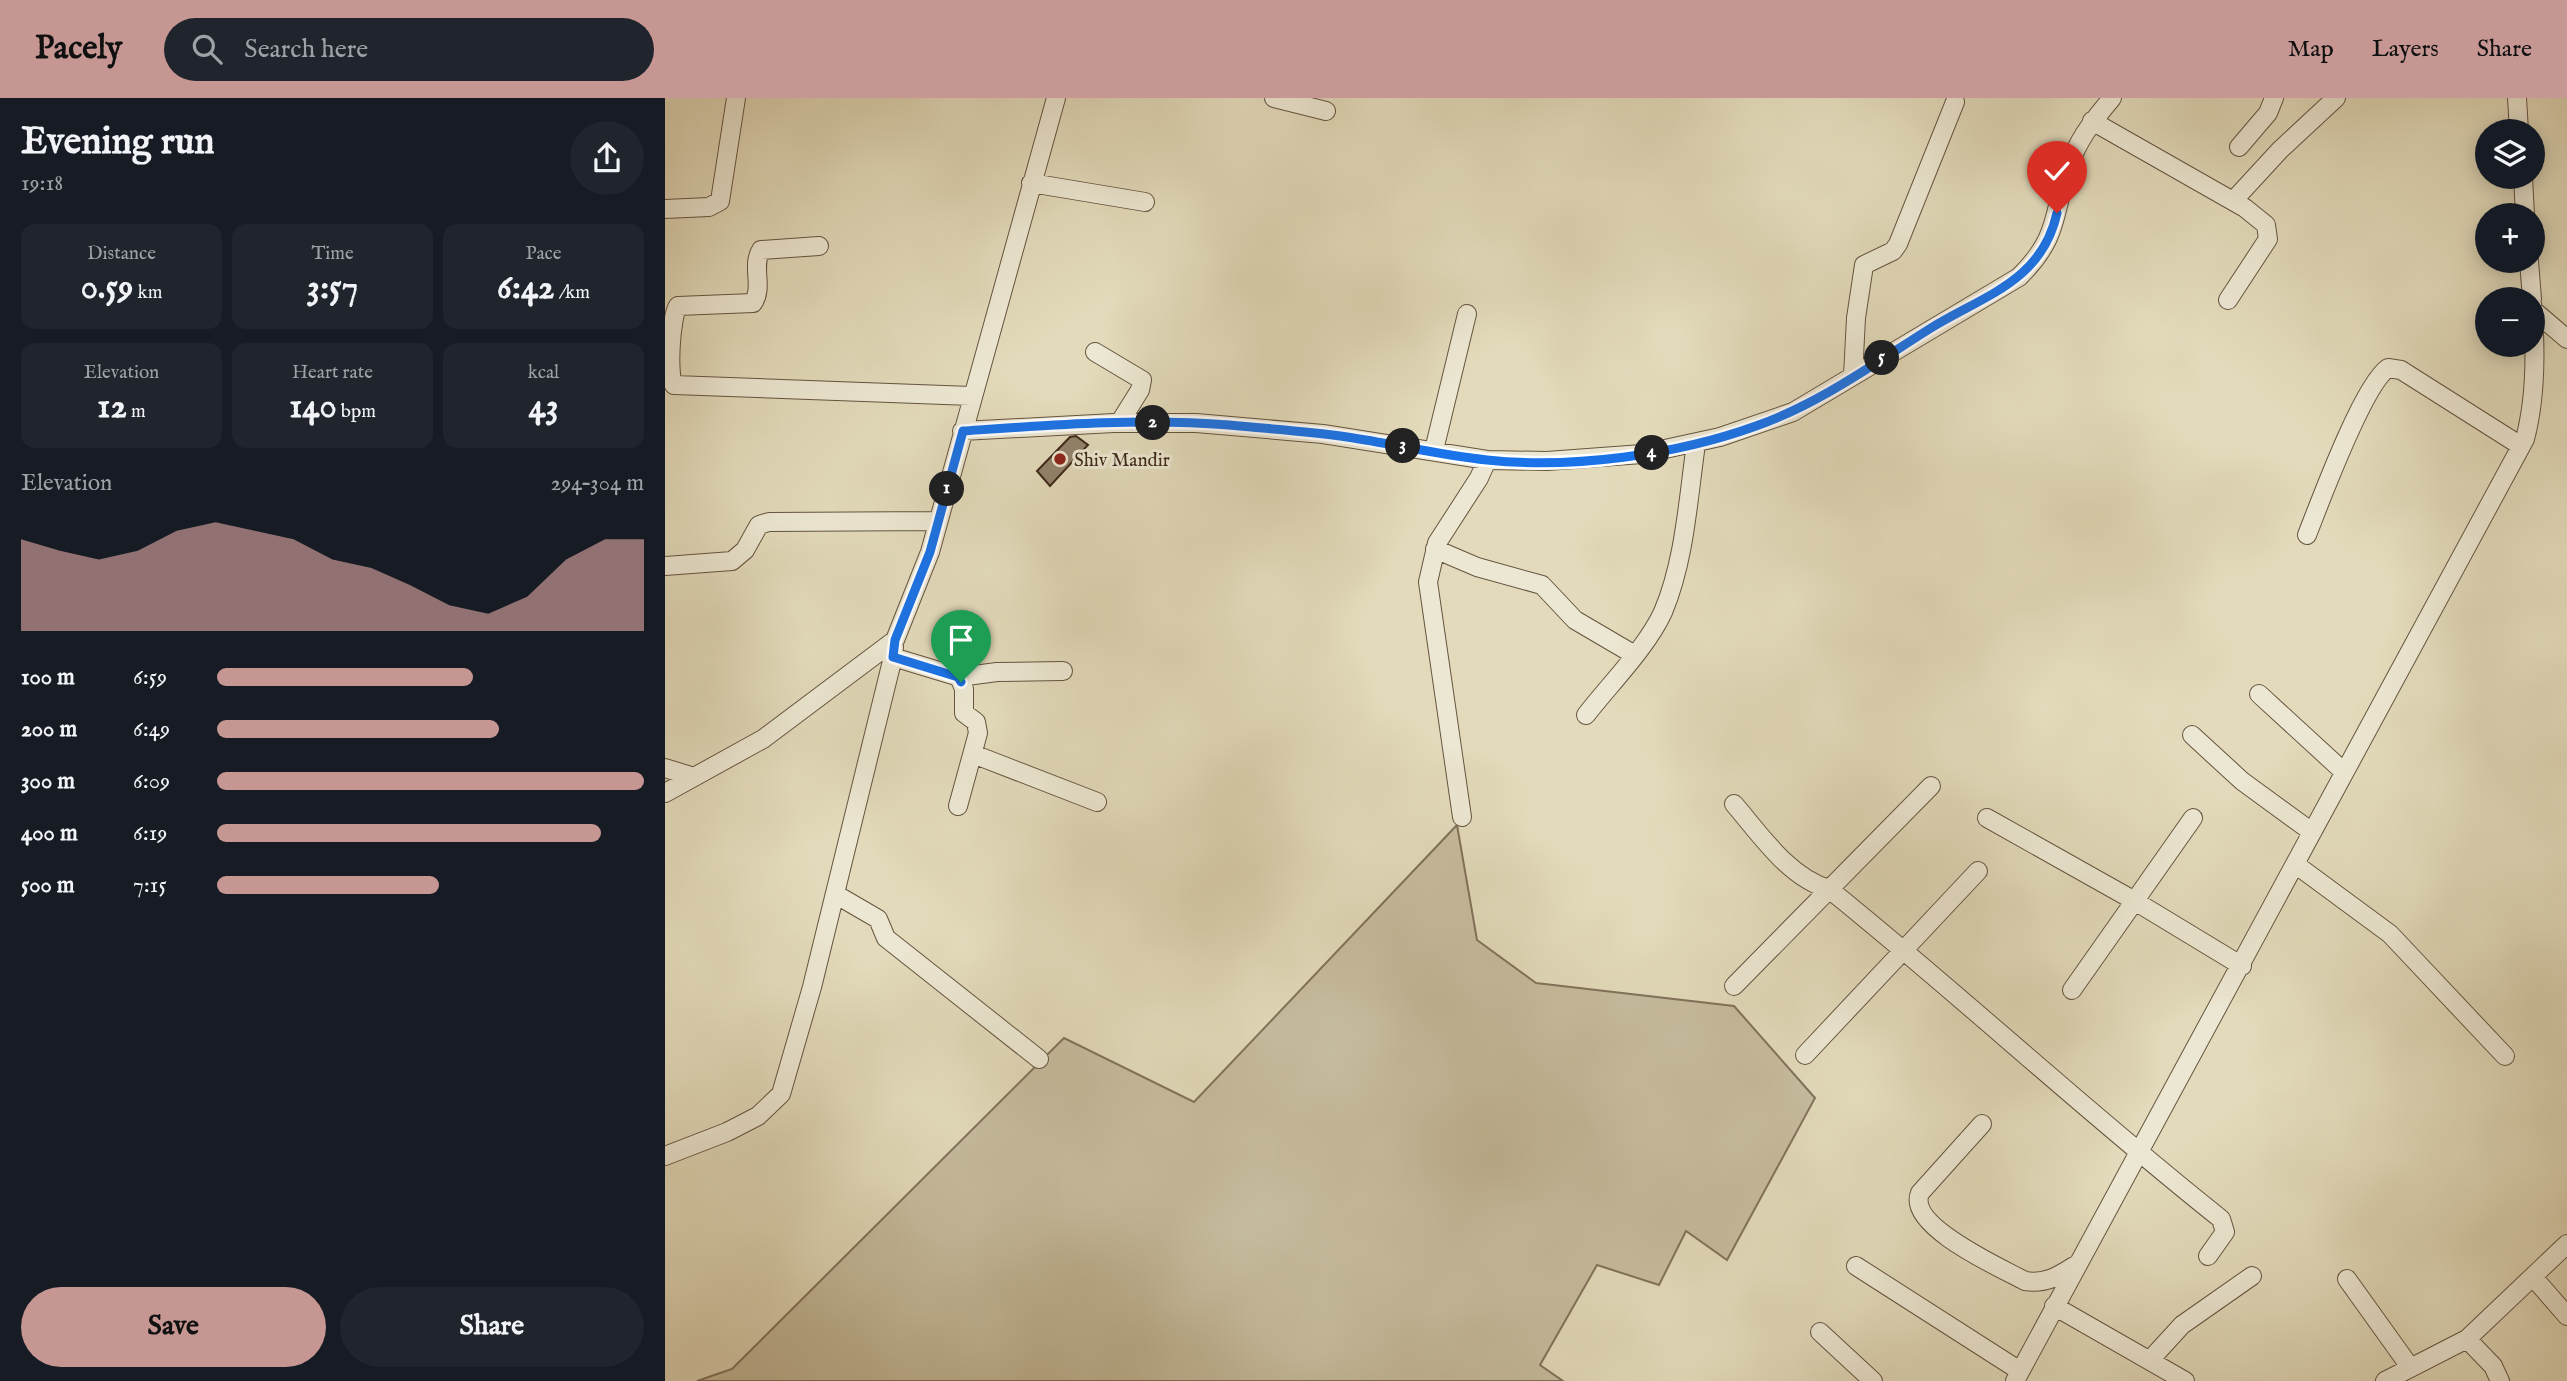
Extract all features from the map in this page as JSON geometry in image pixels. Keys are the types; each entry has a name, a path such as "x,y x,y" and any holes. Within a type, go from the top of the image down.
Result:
{"street":[{"path":"665,209 709,207 720,201 736,98"},
{"path":"665,1156 727,1132 758,1116 781,1094 835,894 894,648 919,583 938,521 1056,98"},
{"path":"1274,98 1327,111"},
{"path":"963,431 1120,422 1228,425 1323,434 1487,460 1578,460 1642,454 1696,444 1793,412 1955,313 2006,286 2037,259 2054,227 2073,156 2092,121 2112,98"},
{"path":"2239,147 2268,113 2274,98"},
{"path":"2233,201 2280,150 2336,98"},
{"path":"2517,98 2518,119"},
{"path":"1853,376 1856,318 1864,265 1893,251 1898,244 1955,102"},
{"path":"2092,121 2262,220 2269,232 2268,239 2228,300"},
{"path":"1031,183 1145,202"},
{"path":"819,246 761,250 757,259 757,293 753,303 678,306 673,317 670,373 674,385 971,396"},
{"path":"1434,450 1467,314"},
{"path":"2545,320 2567,339"},
{"path":"1095,352 1142,380 1140,390 1120,422"},
{"path":"1856,1266 2017,1376 2137,1152 2242,966 2521,446 2530,419 2532,357"},
{"path":"2307,535 2349,435 2377,380 2388,368 2401,370 2521,446"},
{"path":"1586,715 1663,611 1677,566 1696,444"},
{"path":"1462,817 1428,582 1435,549 1487,460"},
{"path":"665,566 732,561 745,550 758,525 769,522 938,521"},
{"path":"1435,549 1477,567 1542,585 1575,620 1633,654"},
{"path":"894,648 958,677 997,672 1063,671"},
{"path":"665,793 691,776 763,739 894,648"},
{"path":"958,677 964,689 964,713 978,727 958,806"},
{"path":"2259,694 2344,772"},
{"path":"2192,735 2242,781 2312,832"},
{"path":"973,754 1097,802"},
{"path":"665,768 691,776"},
{"path":"1734,986 1931,786"},
{"path":"1734,804 1786,863 1819,886 1829,889 1905,950 2137,1152 2221,1219 2225,1232 2208,1256"},
{"path":"1987,818 2133,900 2242,966"},
{"path":"2072,990 2193,818"},
{"path":"2295,864 2390,934 2505,1056"},
{"path":"1805,1055 1978,872"},
{"path":"835,894 878,919 886,938 1039,1059"},
{"path":"1982,1124 1920,1193 1917,1200 1920,1211 1941,1233 2025,1281 2047,1281 2077,1264"},
{"path":"2385,1381 2467,1339 2567,1244"},
{"path":"2150,1360 2182,1325 2252,1276"},
{"path":"2534,1278 2567,1316"},
{"path":"2347,1279 2410,1367"},
{"path":"2055,1306 2185,1381"},
{"path":"1820,1332 1873,1381"},
{"path":"2467,1339 2493,1366 2500,1381"}],"shaded area":[{"path":"1457,825 1477,940 1536,983 1734,1006 1815,1098 1727,1260 1686,1231 1659,1285 1597,1265 1540,1365 1563,1381 697,1381 732,1369 1064,1038 1194,1102"}],"building":[{"path":"1076,436 1088,445 1050,486 1037,471 1070,437"}],"place":[{"name":"Shiv Mandir","path":"1060,459"}],"route":[{"path":"961,682 958,677 893,657 895,640 930,552 963,431 1114,422 1196,423 1323,434 1507,461 1578,460 1669,450 1755,427 1793,412 1955,313 2006,286 2019,277 2045,249 2057,213"}]}
